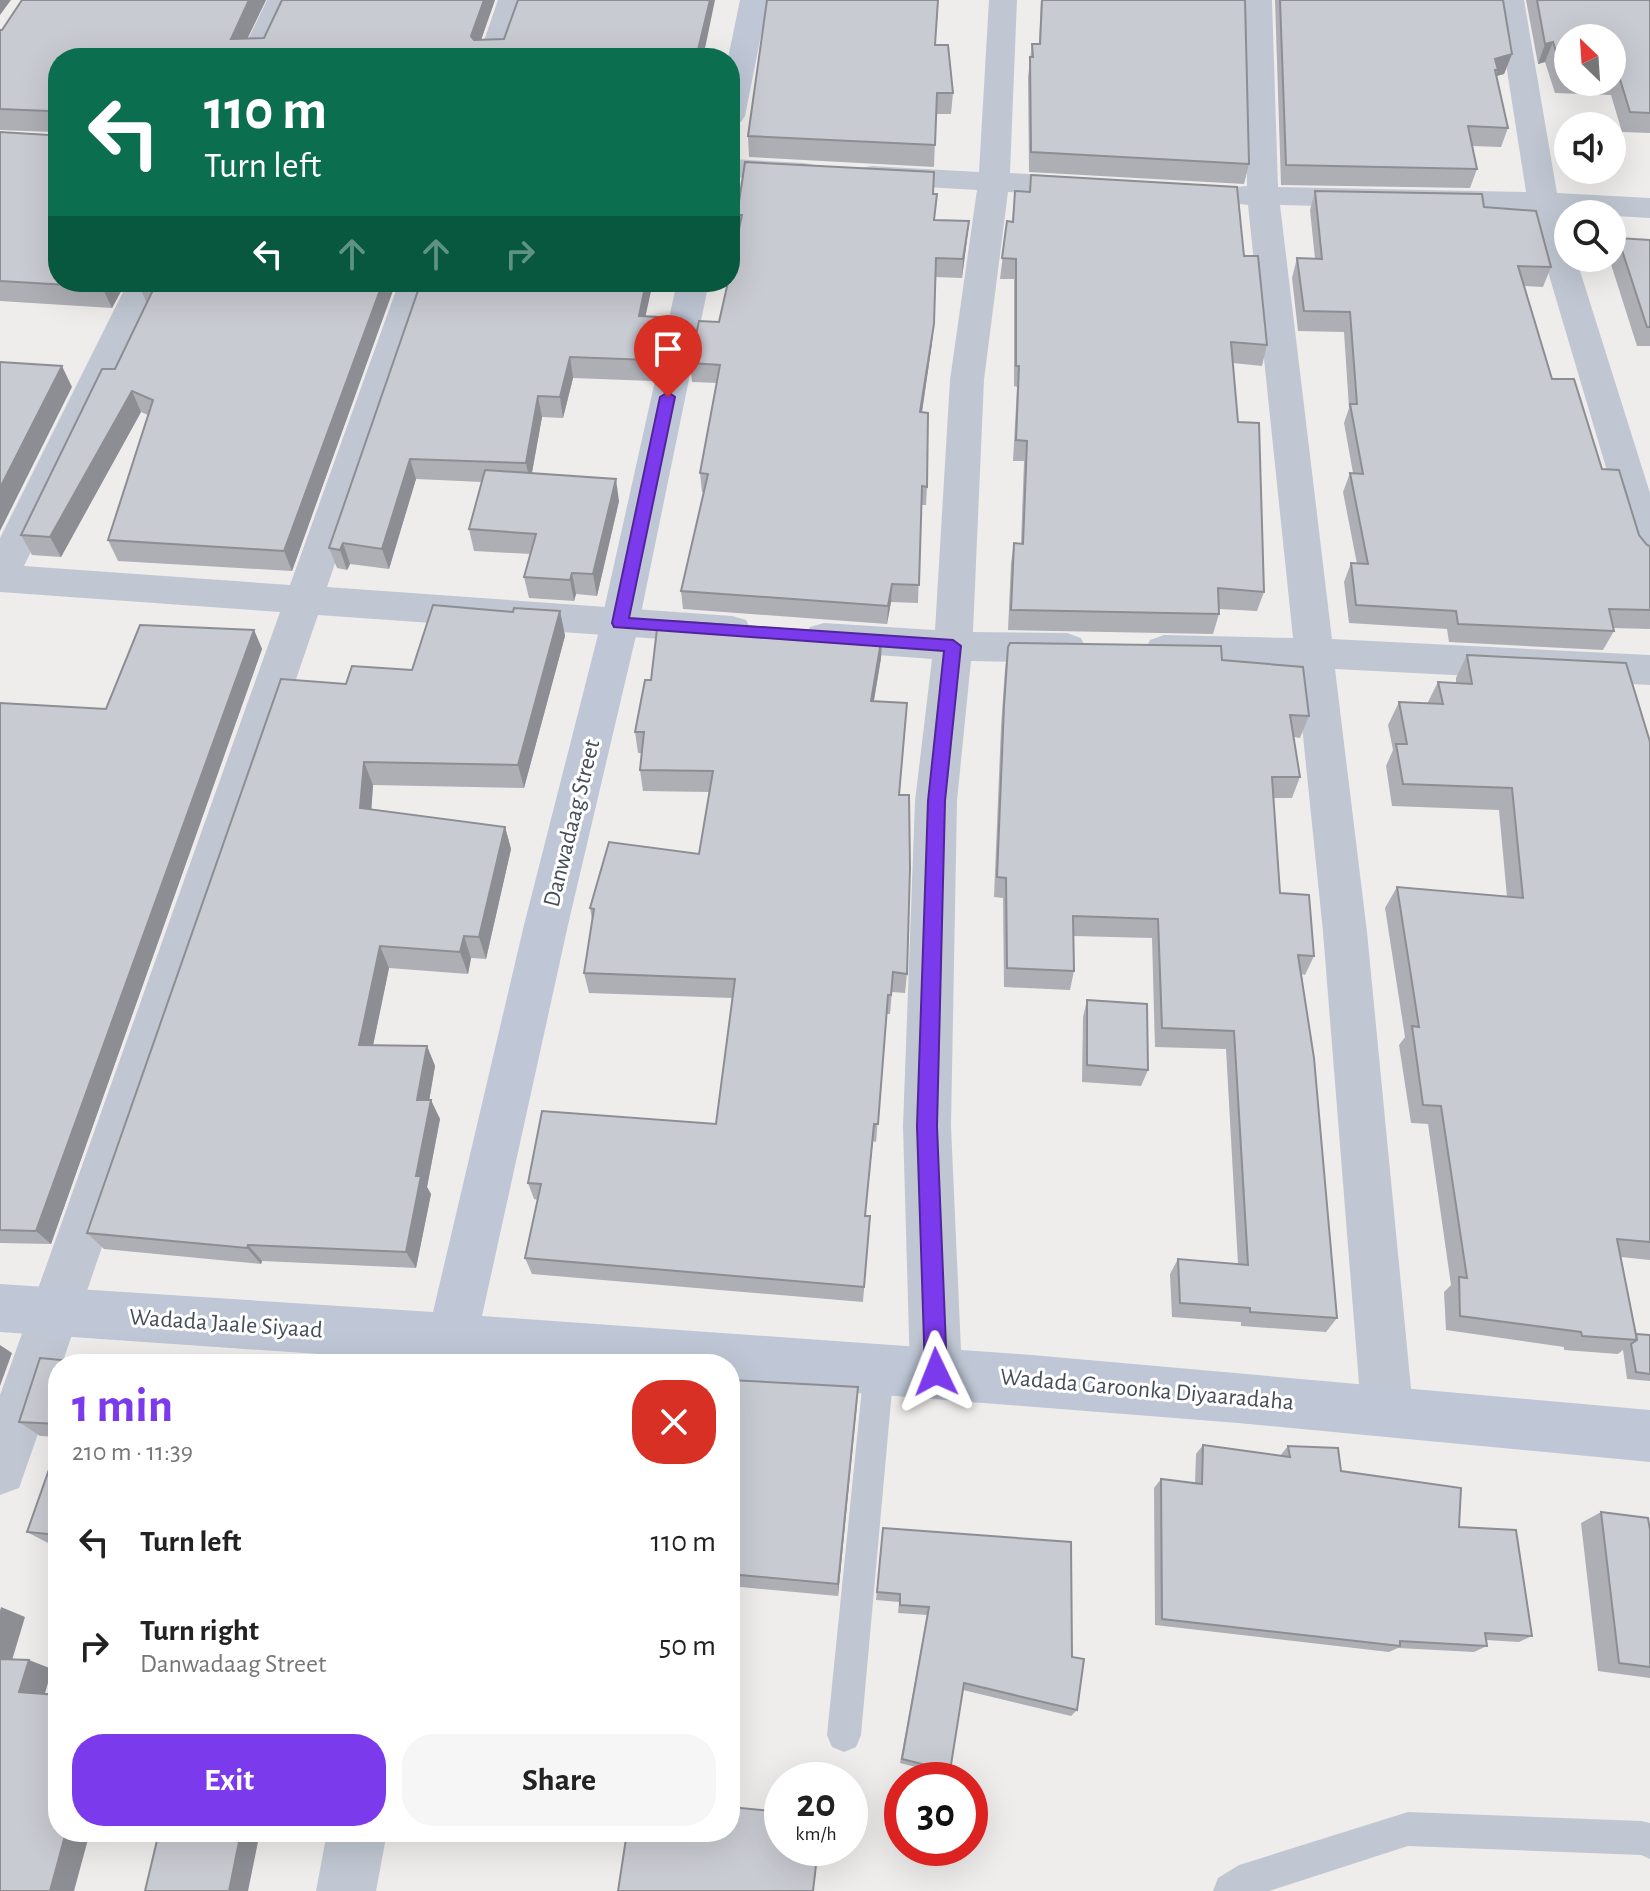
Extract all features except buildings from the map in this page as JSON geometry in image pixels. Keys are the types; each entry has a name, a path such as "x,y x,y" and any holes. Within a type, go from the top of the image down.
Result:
{"street":[{"path":"258,48 281,0"},
{"path":"495,48 512,0"},
{"path":"740,68 754,0"},
{"path":"936,1372 927,1126 936,801 953,646 967,380 994,181 1003,0"},
{"path":"1258,0 1263,197 1345,932 1387,1409"},
{"path":"1510,0 1543,202 1650,552"},
{"path":"740,168 1121,188"},
{"path":"1199,193 1543,202 1650,208"},
{"path":"139,292 0,577 953,646 1313,653 1650,670"},
{"path":"0,1469 412,292"},
{"name":"Danwadaag Street","path":"450,1351 550,910 620,623 691,292"},
{"name":"Wadada Jaale Siyaad","path":"0,1308 450,1351"},
{"name":"Wadada Garoonka Diyaaradaha","path":"450,1351 526,1354"},
{"name":"Wadada Garoonka Diyaaradaha","path":"740,1362 936,1372 1387,1409 1650,1436"},
{"path":"346,1891 355,1842"}],"lane":[{"path":"844,1735 879,1368"},
{"path":"1231,1891 1239,1883 1408,1829 1641,1838 1650,1841"}],"route":[{"path":"668,397 620,623 953,646 936,801 927,1126 936,1372"}]}
